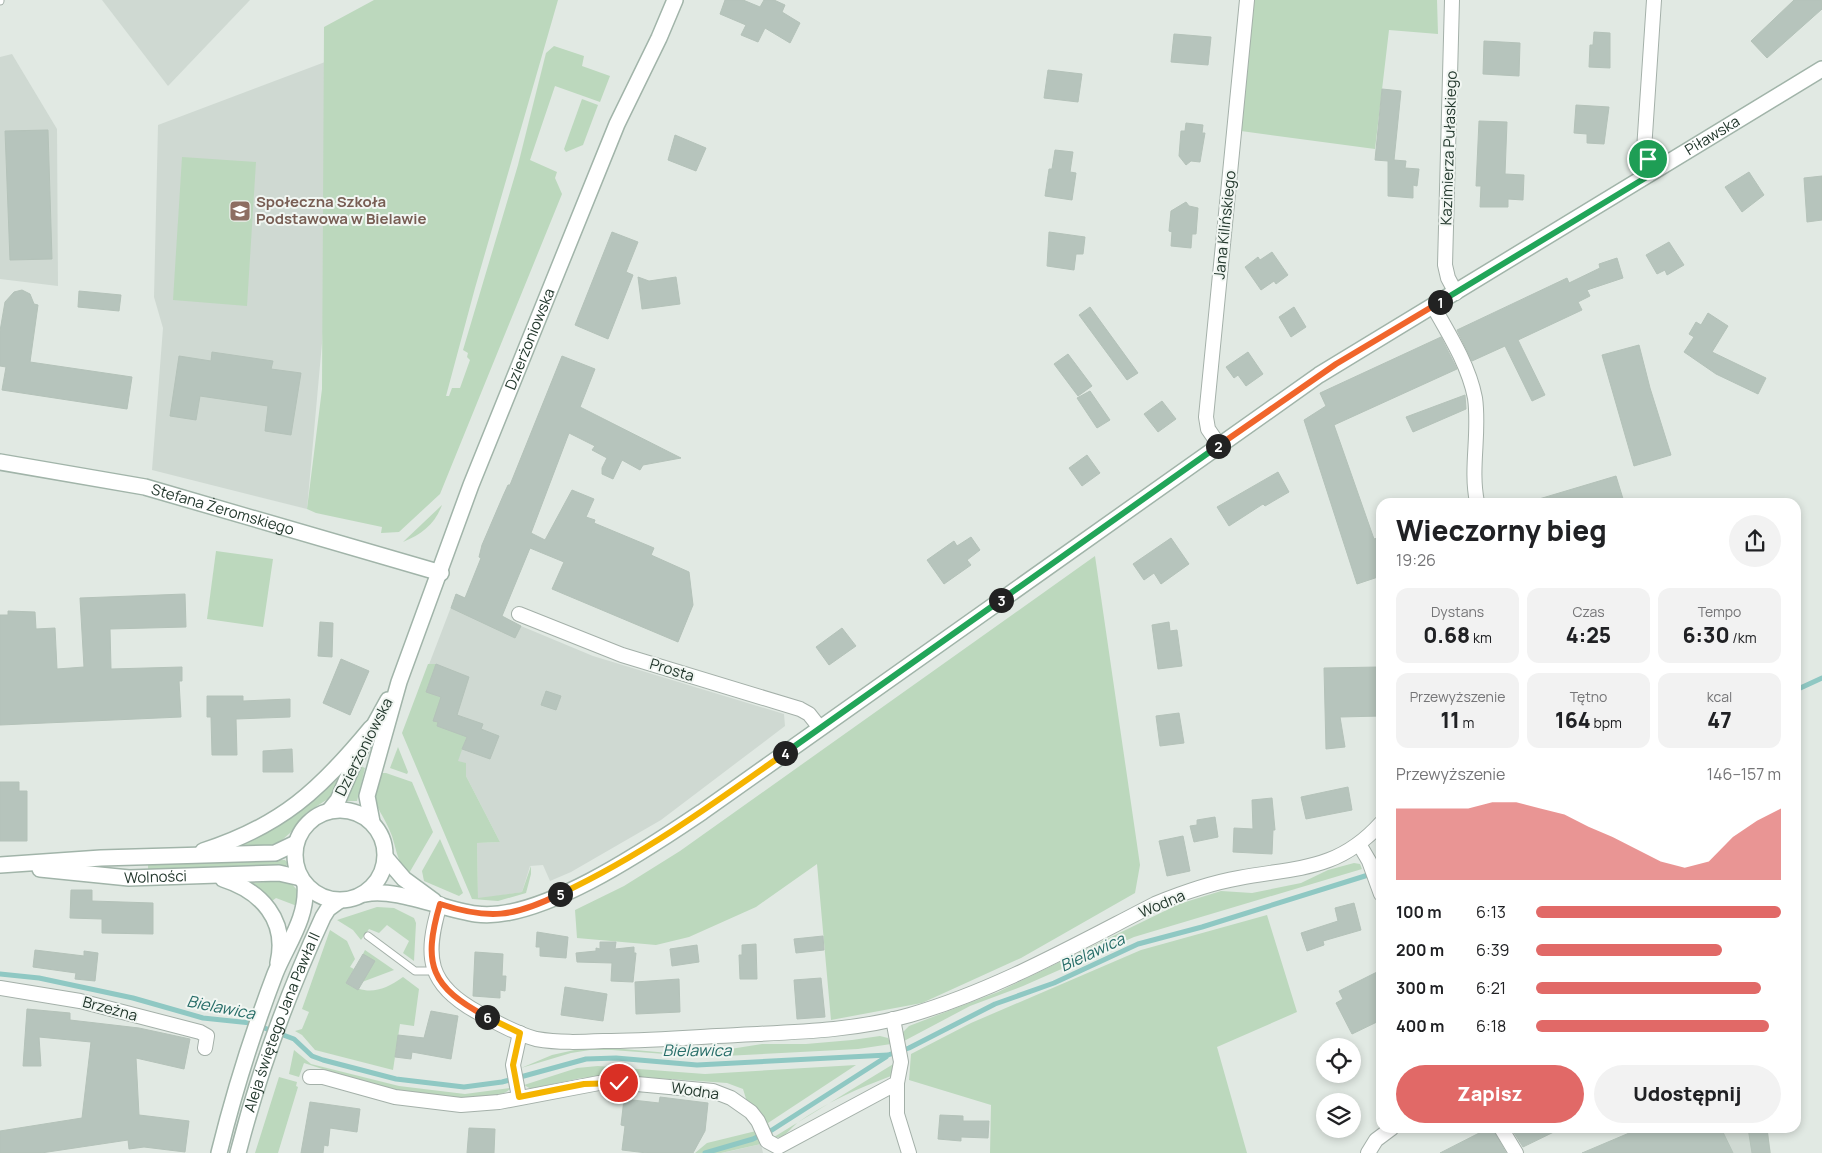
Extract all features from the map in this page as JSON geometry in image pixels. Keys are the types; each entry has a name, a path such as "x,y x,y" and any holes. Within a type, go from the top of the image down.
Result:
{"street":[{"name":"Dzierżoniowska","path":"372,822 367,796 399,682 441,573 471,486 614,132 675,0"},
{"name":"Jana Kilińskiego","path":"1219,445 1208,429 1206,417 1247,0"},
{"name":"Kazimierza Pułaskiego","path":"1452,0 1445,265 1448,278 1456,292"},
{"path":"1654,0 1644,150 1655,172"},
{"name":"Piławska","path":"365,894 385,893 440,904 469,913 493,915 518,911 546,901 599,876 651,846 702,812 1336,364 1822,69"},
{"path":"1433,306 1465,368 1475,398 1473,469 1477,498"},
{"name":"Stefana Żeromskiego","path":"0,462 145,487 441,573"},
{"name":"Prosta","path":"519,614 622,656 800,709 811,716 820,728"},
{"name":"Dzierżoniowska","path":"329,811 345,786 371,728 399,682"},
{"path":"184,855 214,847 248,833 293,809 332,774 371,728"},
{"path":"349,810 361,814 372,822 383,838 386,858 380,878 365,894 339,901 320,896 303,881 295,861 296,843 307,824 329,811 349,810"},
{"name":"Wodna","path":"440,904 430,945 435,971 442,984 460,1001 520,1033 536,1038 560,1042 628,1041 837,1028 893,1019 992,986 1155,904 1178,895 1234,879 1319,864 1341,856 1359,844 1376,828"},
{"name":"Wolności","path":"6,865 101,858 275,853 296,843"},
{"path":"1359,844 1369,861 1376,881"},
{"name":"Piławska","path":"386,858 404,879 440,904"},
{"name":"Wolności","path":"6,865 129,878 279,873 303,881"},
{"path":"212,876 251,890 268,910 276,922 279,936 279,958 276,972"},
{"name":"Aleja świętego Jana Pawła II","path":"219,1153 251,1042 276,972 293,939 302,914 306,898 303,881"},
{"name":"Aleja świętego Jana Pawła II","path":"238,1153 269,1049 299,967 323,916 328,909 339,901"},
{"name":"Brzeżna","path":"0,988 80,1001 200,1032 207,1036 205,1048"},
{"path":"893,1019 901,1060 897,1083 897,1114 909,1153"},
{"path":"310,1077 323,1077 386,1095 454,1105 478,1105 518,1092 514,1072 514,1054 520,1033"},
{"name":"Wodna","path":"518,1092 606,1083 710,1091 726,1096 747,1108 755,1116 766,1140 773,1146 782,1146 897,1083"},
{"path":"1368,1153 1376,1140 1385,1133"},
{"path":"1505,1133 1516,1153"}],"lane":[{"path":"368,936 415,971 435,971"}],"shaded area":[{"path":"102,0 250,0 168,86"},
{"path":"12,54 57,129 58,286 0,279 0,57"},
{"name":"Społeczna Szkoła Podstawowa w Bielawie","path":"325,62 323,332 307,509 152,470 163,328 154,297 158,125"},
{"path":"456,594 521,626 593,656 784,714 785,726 661,820 571,872 550,881 543,865 530,866 522,892 478,899 477,843 500,842 466,776 465,768 405,727"},
{"path":"1654,1133 1768,1133 1771,1153 1623,1153 1656,1137"},
{"path":"761,1144 763,1153 721,1153 731,1151"}],"green space":[{"path":"374,0 558,0 446,396 449,396 452,388 460,388 470,360 467,357 468,353 463,350 518,165 546,53 554,46 584,56 582,66 610,76 600,102 555,86 530,160 557,172 555,178 562,194 440,494 399,532 381,533 382,527 316,513 307,509 322,389 324,27"},
{"path":"1254,0 1437,0 1438,34 1389,30 1375,149 1241,131"},
{"path":"582,99 598,105 583,145 566,152 564,149"},
{"path":"182,157 256,162 247,306 173,300"},
{"path":"442,505 436,518 427,528 403,542"},
{"path":"216,551 273,559 263,627 207,619"},
{"path":"1095,556 1140,865 1135,893 1021,958 922,1003 831,1020 817,864 756,907 689,937 656,945 577,938 575,910 624,886 680,851"},
{"path":"428,664 436,664 426,692 446,699 434,721 438,722 437,726 452,731 472,721 458,761 466,763 466,776 500,842 477,843 478,898 522,892 531,866 526,893 498,901 472,899 402,733"},
{"path":"398,747 408,772 407,774 390,768"},
{"path":"358,765 365,768 357,801 346,801"},
{"path":"380,773 386,773 412,782 433,832 408,875 399,860 392,836 376,801"},
{"path":"340,777 331,797 306,813 281,841 268,846 237,846 293,817"},
{"path":"440,839 463,893 459,896 424,881 422,871"},
{"path":"285,860 288,863 286,866 148,872 148,863"},
{"path":"1354,863 1360,864 1362,869 1134,937 1023,986 970,1006 904,1041 903,1032 909,1026 998,992 1179,904 1221,891 1252,893 1301,883 1328,870"},
{"path":"290,882 298,891 297,906 276,898 272,901 251,883"},
{"path":"377,907 394,908 414,918 416,923 414,961 403,953 409,941 387,925 379,933 369,929 361,940 353,930 337,920"},
{"path":"1267,915 1297,1012 1217,1047 1247,1153 990,1153 991,1105 909,1080 911,1054 971,1023 1141,950"},
{"path":"330,930 347,941 355,959 350,967 354,969 346,983 368,991 389,986 403,977 419,989 414,1026 400,1024 393,1070 315,1050 302,1035 295,1031 302,1029 309,1012 302,1009"},
{"path":"365,950 394,970 362,982 363,954"},
{"path":"880,1036 888,1038 891,1044 858,1049 705,1057 590,1050 571,1053 521,1068 552,1055 579,1049 612,1048 692,1055 762,1044 806,1044"},
{"path":"294,1050 311,1064 399,1086 465,1094 510,1089 500,1094 465,1098 418,1094 371,1084 304,1063 299,1077 289,1074"},
{"path":"895,1063 891,1076 829,1104"},
{"path":"856,1065 768,1123 774,1137 798,1122 783,1136 776,1138 772,1137 747,1102 743,1089 727,1083 612,1075 581,1078 531,1089 524,1085 577,1068 598,1066 705,1074"},
{"path":"279,1077 297,1082 296,1086 298,1087 278,1153 255,1153"},
{"path":"756,1131 761,1144 721,1153 695,1153 707,1143"}],"building":[{"path":"725,0 743,0 760,7 764,0 774,0 785,5 782,12 800,23 790,43 765,28 758,42 741,35 746,25 720,14"},
{"path":"1794,0 1822,0 1822,9 1767,58 1751,41"},
{"path":"1594,32 1610,33 1610,68 1589,67 1590,45 1593,45"},
{"path":"1174,34 1211,37 1208,65 1171,62"},
{"path":"1484,41 1520,43 1519,76 1483,74"},
{"path":"1048,70 1082,74 1078,102 1044,98"},
{"path":"1382,89 1401,91 1394,160 1406,161 1405,168 1419,169 1417,186 1413,185 1413,198 1388,196 1388,161 1375,160"},
{"path":"1576,105 1609,107 1604,144 1587,143 1587,134 1574,133"},
{"path":"1479,121 1507,122 1505,174 1524,175 1523,200 1508,199 1508,207 1480,207 1481,186 1476,186"},
{"path":"1186,123 1203,125 1202,133 1205,133 1200,162 1191,161 1186,165 1179,156 1181,131 1185,131"},
{"path":"48,130 52,259 10,260 5,131"},
{"path":"675,135 706,148 696,171 668,160"},
{"path":"1055,150 1073,152 1070,172 1076,173 1072,200 1045,196 1049,169 1052,169"},
{"path":"1749,172 1764,195 1742,212 1725,187"},
{"path":"1822,176 1822,220 1807,222 1804,178"},
{"path":"1186,202 1189,206 1198,208 1196,234 1192,234 1191,248 1171,246 1172,232 1169,231 1171,211"},
{"path":"612,232 638,242 626,272 633,275 608,339 575,325"},
{"path":"1049,232 1085,237 1083,254 1076,254 1074,270 1047,266"},
{"path":"1669,242 1684,265 1667,275 1665,270 1657,274 1646,255"},
{"path":"1272,252 1288,275 1276,284 1274,281 1261,290 1245,267 1258,257 1260,260"},
{"path":"1617,258 1623,278 1587,290 1590,296 1578,302 1582,310 1518,340 1545,395 1532,401 1505,346 1472,361 1457,330 1567,278 1569,283 1600,268 1599,264"},
{"path":"638,277 649,281 676,277 680,304 642,309"},
{"path":"22,290 30,294 34,304 38,305 30,362 132,377 127,409 2,390 6,367 0,366 0,331 5,302 14,292"},
{"path":"79,291 121,295 119,311 78,307"},
{"path":"1090,307 1138,373 1127,380 1079,315"},
{"path":"1294,307 1306,327 1291,337 1279,317"},
{"path":"1708,313 1728,326 1712,352 1766,378 1758,394 1716,374 1684,352 1694,337 1689,334 1696,322 1701,325"},
{"path":"1441,337 1457,369 1334,425 1374,539 1376,538 1376,578 1357,584 1304,420 1326,406 1320,393"},
{"path":"1639,345 1671,455 1634,466 1602,355"},
{"path":"212,352 273,361 271,369 301,373 291,435 265,431 268,406 200,396 196,420 170,416 179,356 211,361"},
{"path":"1248,352 1263,374 1246,386 1238,375 1234,378 1226,367"},
{"path":"1068,354 1092,386 1078,396 1054,364"},
{"path":"562,356 595,369 580,407 681,458 643,465 640,470 622,460 613,479 602,474 602,468 607,458 592,450 595,446 569,433 531,533 545,540 572,490 594,499 586,517 595,520 594,523 654,548 651,555 689,572 693,605 678,642 552,589 564,562 530,548 502,616 521,626 515,638 451,608 456,594 465,598 481,558 479,557 482,545 508,485 510,485"},
{"path":"1090,391 1110,420 1097,428 1077,398"},
{"path":"1465,395 1466,409 1413,432 1406,417"},
{"path":"1162,401 1176,419 1158,432 1144,414"},
{"path":"1087,455 1100,473 1082,486 1069,468"},
{"path":"1278,472 1289,492 1265,506 1263,504 1229,526 1217,507"},
{"path":"1616,476 1623,498 1542,498"},
{"path":"971,537 980,550 967,560 971,565 944,584 927,560 954,541 957,546"},
{"path":"1171,538 1189,564 1161,584 1154,573 1144,580 1133,564"},
{"path":"185,594 186,627 110,629 111,669 182,667 182,681 179,681 181,717 0,725 0,615 8,615 8,611 35,612 36,629 55,628 57,669 84,667 80,598"},
{"path":"320,622 333,623 332,657 318,656"},
{"path":"1169,622 1170,631 1177,630 1182,666 1158,669 1152,625"},
{"path":"842,628 856,646 829,665 816,647"},
{"path":"341,659 369,671 350,715 323,703"},
{"path":"436,664 469,677 457,715 483,724 481,729 499,736 490,759 462,749 467,737 437,726 438,722 433,721 441,697 426,692"},
{"path":"1376,667 1376,716 1340,717 1345,747 1326,749 1324,668"},
{"path":"546,691 561,696 556,710 541,705"},
{"path":"207,696 243,696 243,701 290,699 290,717 236,719 237,755 212,755 211,717 207,717"},
{"path":"1179,713 1184,743 1160,746 1156,716"},
{"path":"292,749 293,772 263,772 263,751"},
{"path":"0,782 19,782 19,791 27,791 27,841 0,841"},
{"path":"1348,787 1352,810 1306,819 1301,797"},
{"path":"1272,798 1275,830 1273,830 1272,854 1233,852 1234,828 1253,829 1252,800"},
{"path":"1215,817 1218,837 1194,842 1190,826 1197,825 1197,820"},
{"path":"1183,836 1190,871 1167,876 1159,841"},
{"path":"71,890 92,890 92,901 153,903 153,934 102,933 102,919 70,918"},
{"path":"1354,903 1361,930 1323,941 1324,945 1307,951 1301,933 1338,921 1335,908"},
{"path":"537,932 568,937 566,958 540,956 540,947 536,947"},
{"path":"823,936 824,950 796,953 794,939"},
{"path":"600,942 616,942 615,949 634,947 634,953 636,953 633,982 611,981 612,963 577,962 576,953 596,951 596,948 600,949"},
{"path":"756,944 757,979 740,979 739,955 742,955 742,945"},
{"path":"697,945 699,962 672,966 670,949"},
{"path":"35,950 84,956 84,951 98,953 95,981 75,979 76,973 33,967"},
{"path":"475,952 503,954 502,976 506,976 505,991 500,990 500,998 473,996"},
{"path":"363,954 375,961 358,990 346,983"},
{"path":"1376,972 1376,1022 1352,1034 1336,1003 1343,999 1339,991"},
{"path":"821,978 825,1017 797,1019 794,980"},
{"path":"679,979 680,1012 636,1014 635,982"},
{"path":"565,987 607,994 603,1021 561,1015"},
{"path":"27,1009 70,1013 70,1020 139,1028 190,1039 184,1069 136,1058 139,1115 189,1121 185,1152 144,1147 129,1149 128,1140 41,1153 0,1153 0,1131 82,1118 91,1042 39,1037 41,1066 23,1066"},
{"path":"431,1011 458,1016 451,1059 412,1052 411,1059 395,1057 398,1035 424,1038"},
{"path":"660,1097 708,1103 705,1131 693,1153 647,1153 622,1150 625,1126 621,1125 624,1099 659,1103"},
{"path":"310,1102 360,1109 357,1132 330,1128 328,1146 324,1145 323,1153 301,1153"},
{"path":"940,1115 963,1116 963,1121 989,1121 988,1138 961,1137 961,1141 938,1139"},
{"path":"469,1128 495,1129 494,1153 467,1153"},
{"path":"1479,1133 1495,1133 1506,1153 1440,1153"},
{"path":"1514,1133 1552,1133 1523,1147"},
{"path":"1629,1133 1723,1133 1733,1153 1582,1153"},
{"path":"1749,1133 1768,1133 1770,1153 1752,1153"}],"waterway":[{"name":"Bielawica","path":"1801,688 1822,678"},
{"name":"Bielawica","path":"0,974 39,978 133,998 203,1018 251,1023 294,1039 312,1056 323,1060 396,1079 464,1087 502,1082 586,1059 616,1058 697,1065 888,1055 909,1048 995,1004 1054,983 1138,944 1202,927 1376,873"},
{"path":"705,1153 753,1139 772,1130 886,1057"}],"place":[{"name":"Społeczna Szkoła Podstawowa w Bielawie","path":"240,211"}],"route":[{"path":"619,1083 584,1084 519,1097 513,1065 520,1033 488,1018 460,1001 442,984 435,971 431,960 430,945 432,930 440,904 477,914 497,915 518,911 540,904 593,879 644,850 718,801 1319,375 1655,172 1648,159"}]}
